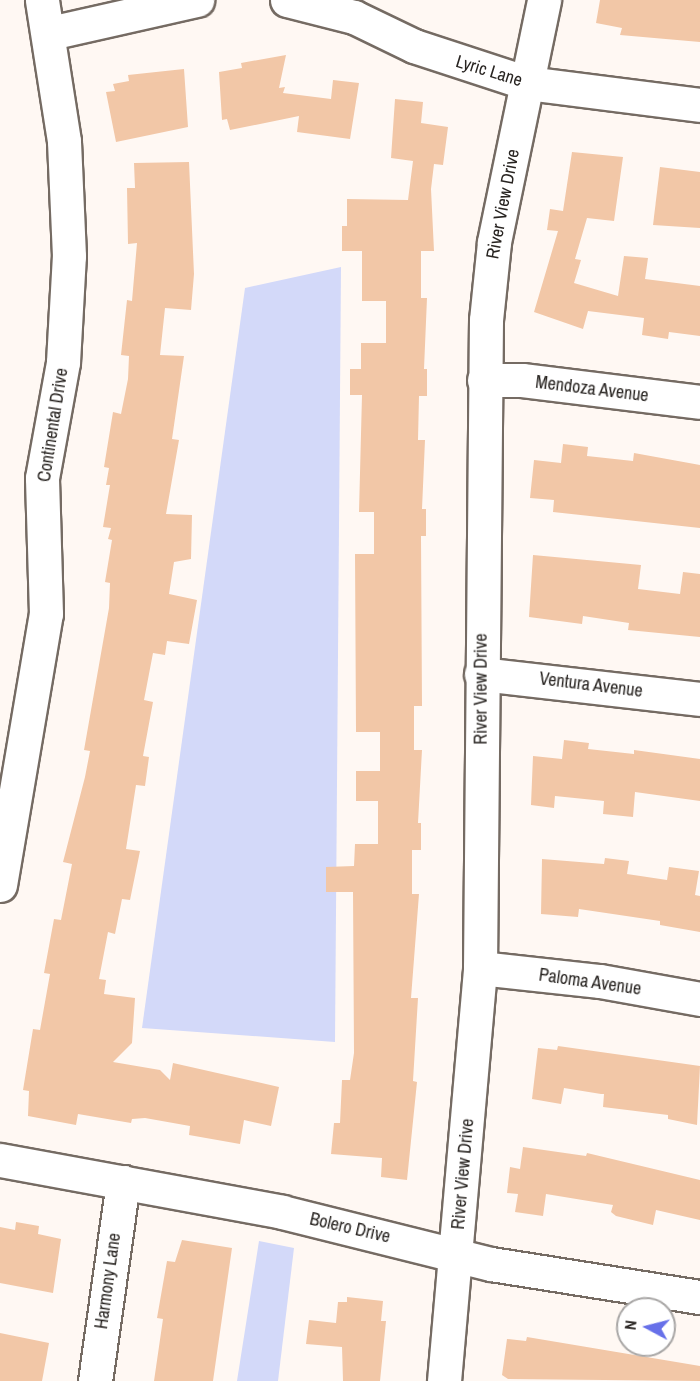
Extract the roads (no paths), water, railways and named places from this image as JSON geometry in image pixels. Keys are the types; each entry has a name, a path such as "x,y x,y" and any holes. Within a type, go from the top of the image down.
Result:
{"street":[{"name":"Continental Drive","path":"1,869 46,614 42,478 63,362 69,256 64,141 50,33 42,0"},
{"path":"50,33 197,0"},
{"name":"Lyric Lane","path":"287,0 354,17 414,46 527,83 700,105"},
{"name":"River View Drive","path":"444,1381 457,1254 480,968 484,380 494,242 544,0"},
{"name":"Mendoza Avenue","path":"484,380 522,380 700,402"},
{"name":"Ventura Avenue","path":"481,674 700,699"},
{"name":"Paloma Avenue","path":"480,968 600,981 700,999"},
{"name":"Bolero Drive","path":"0,1160 282,1212 491,1264 700,1297"},
{"name":"Harmony Lane","path":"95,1381 123,1182"}]}
